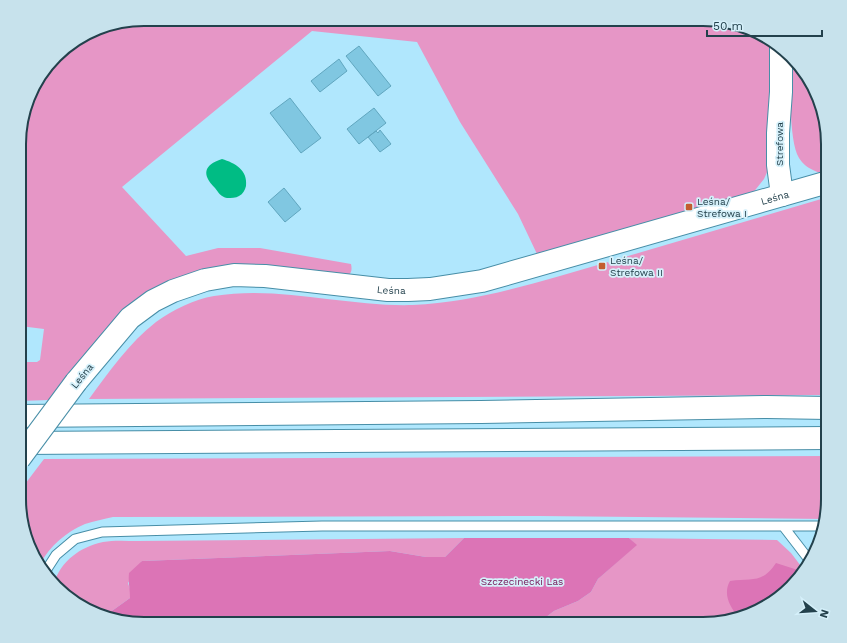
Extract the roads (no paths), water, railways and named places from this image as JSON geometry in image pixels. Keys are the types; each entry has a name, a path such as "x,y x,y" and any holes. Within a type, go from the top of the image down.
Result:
{"main road":[{"name":"Strefowa","path":"781,55 781,92 794,163 789,193"},
{"name":"Leśna","path":"26,461 76,382 130,318 153,301 173,291 205,280 234,275 265,276 388,290 430,289 468,284 821,184"},
{"path":"26,416 821,408"},
{"path":"26,443 821,438"}],"lane":[{"path":"48,568 56,555 76,539 102,532 322,526 818,526"},
{"path":"783,526 806,555"}],"place":[{"name":"Leśna/ Strefowa I","path":"689,207"},
{"name":"Leśna/ Strefowa II","path":"602,266"}],"park label":[{"name":"Szczecinecki Las","path":"522,581"}]}
